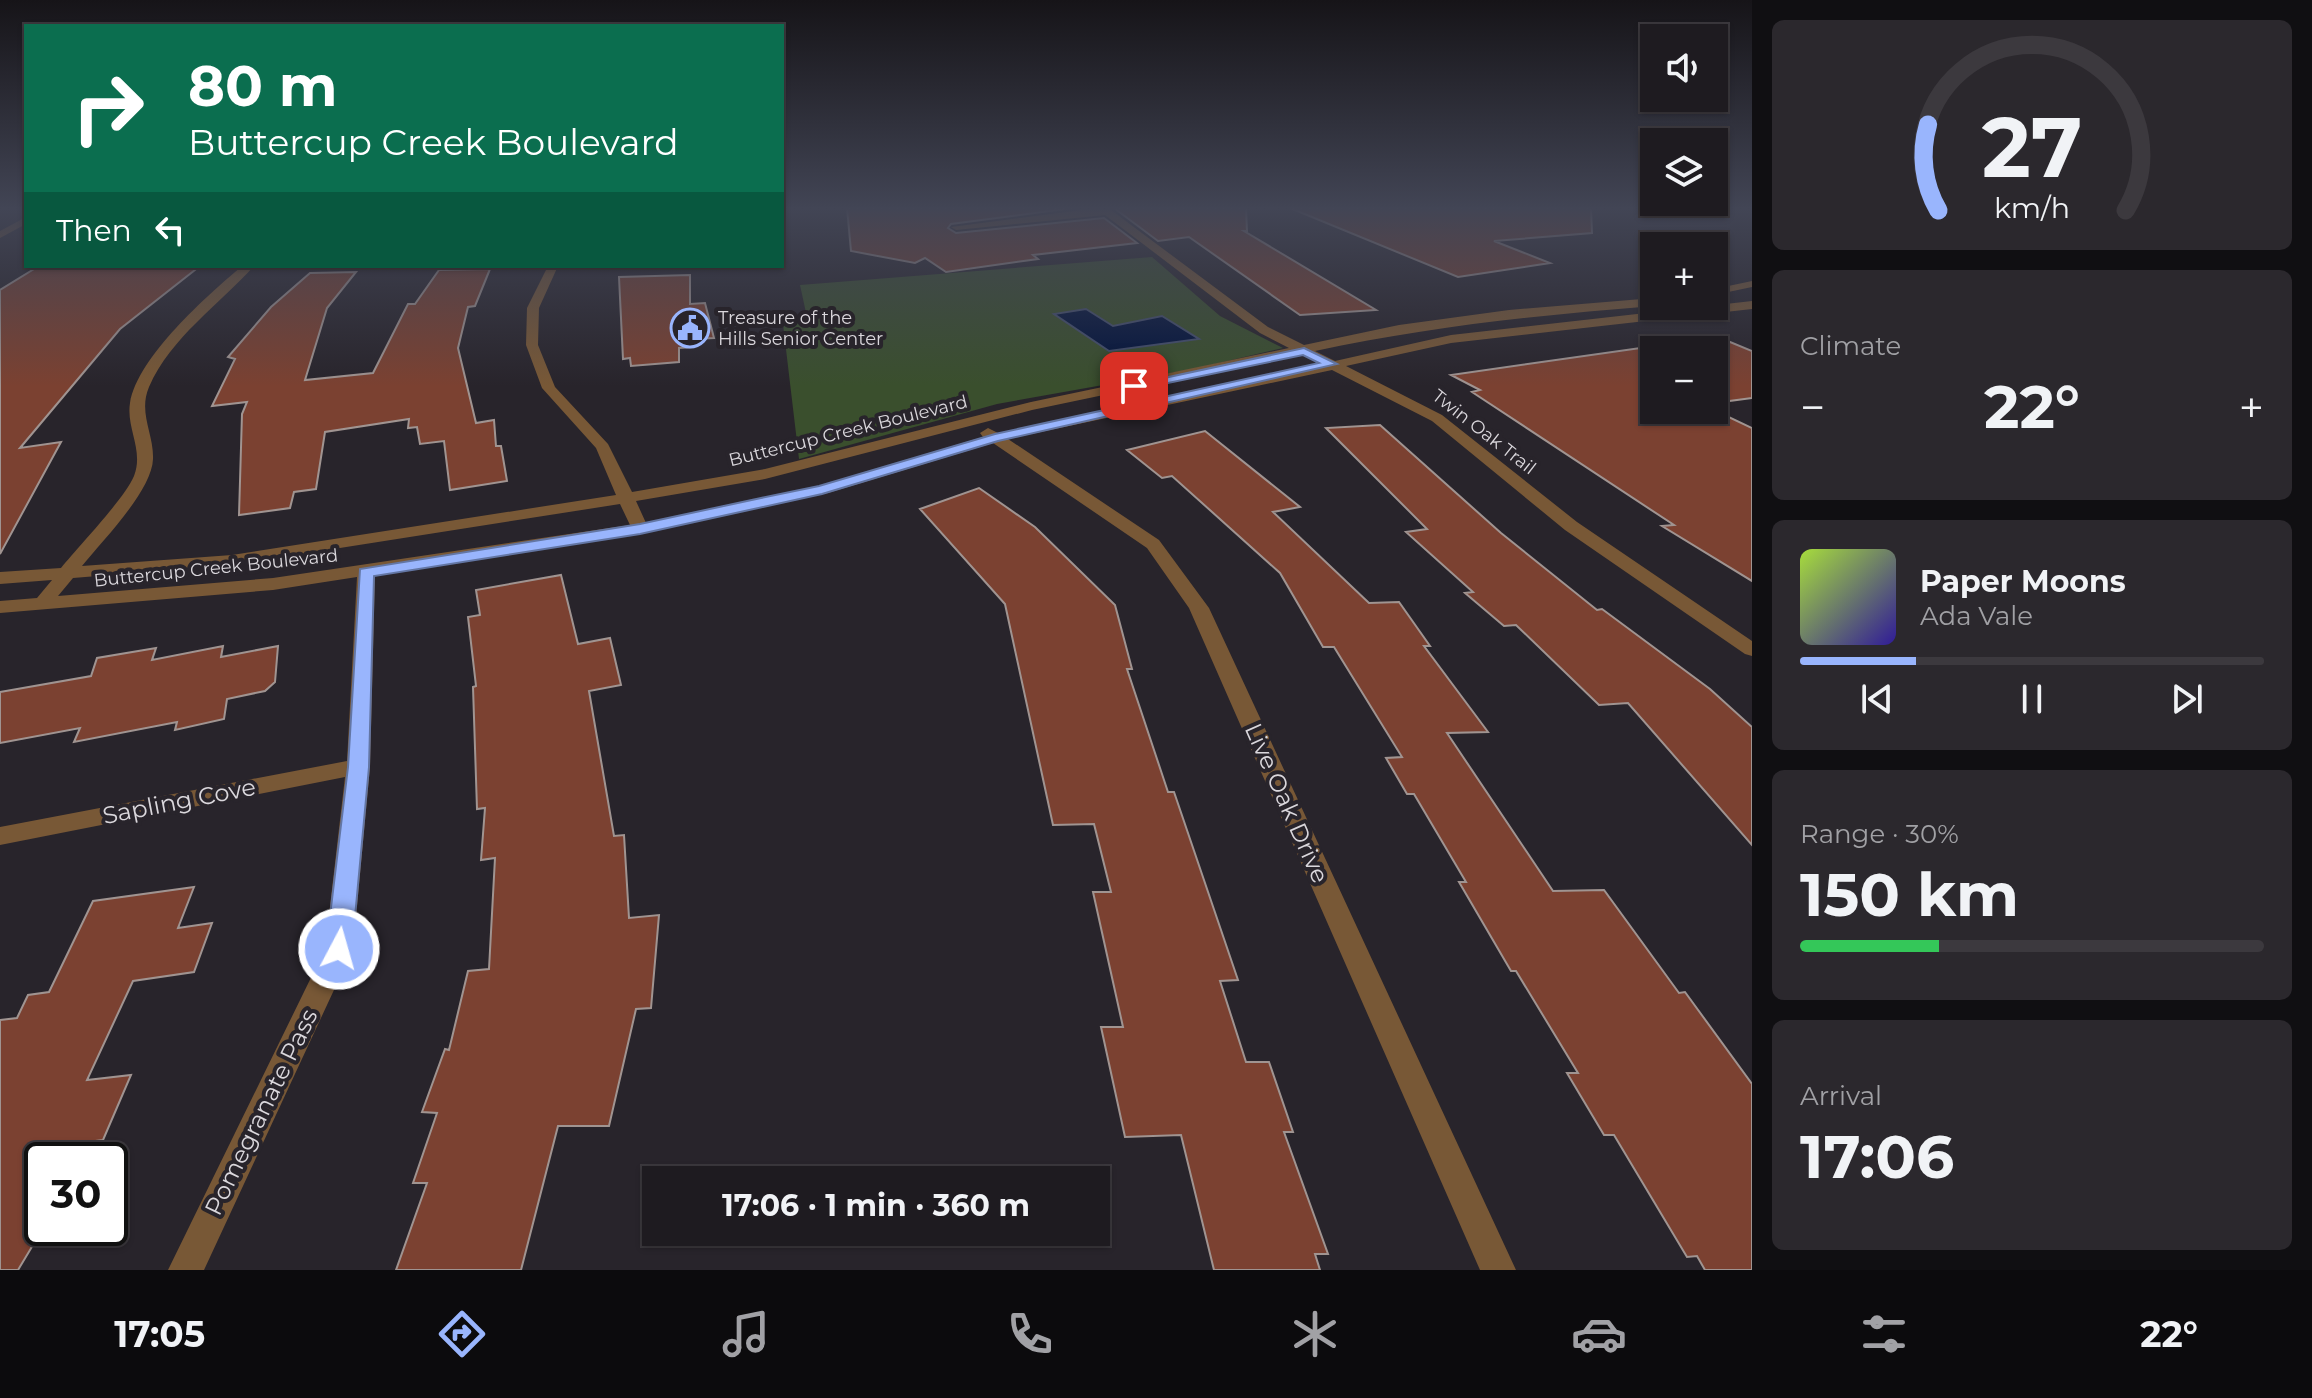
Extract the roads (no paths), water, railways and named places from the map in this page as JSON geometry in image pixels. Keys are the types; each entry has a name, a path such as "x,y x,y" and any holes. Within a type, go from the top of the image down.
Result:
{"street":[{"name":"Twin Oak Trail","path":"1181,267 1264,330 1437,418 1571,526 1752,650"},
{"path":"43,603 133,490 148,462 136,408 143,380 156,361 247,268"},
{"path":"552,268 533,308 532,345 549,388 603,447 640,529"},
{"path":"1728,289 1752,284"},
{"name":"Buttercup Creek Boulevard","path":"0,578 232,560 626,498 765,474 970,421 1448,321 1640,303"},
{"name":"Buttercup Creek Boulevard","path":"0,607 149,596 366,572 640,529 822,490 995,438 1451,339 1752,305"},
{"name":"Live Oak Drive","path":"970,421 1153,544 1199,608 1498,1270"},
{"name":"Pomegranate Pass","path":"186,1270 339,949 358,767 366,572"},
{"name":"Sapling Cove","path":"0,836 358,767"}],"water":[{"path":"1086,309 1113,326 1162,316 1199,339 1109,351 1054,314"}],"place":[{"name":"Treasure of the Hills Senior Center","path":"690,328"}]}
